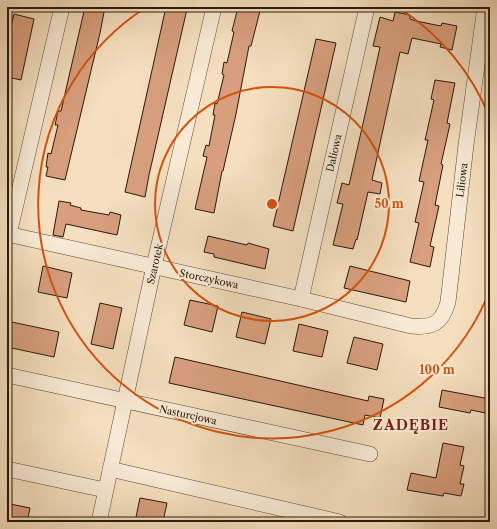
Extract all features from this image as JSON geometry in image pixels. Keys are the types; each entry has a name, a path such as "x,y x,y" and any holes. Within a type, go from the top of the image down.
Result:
{"street":[{"path":"8,234 62,7"},
{"name":"Szarotek","path":"99,522 154,266 214,7"},
{"name":"Daliowa","path":"301,299 367,7"},
{"name":"Liliowa","path":"411,326 421,327 433,325 441,319 448,302 466,144 485,7"},
{"name":"Storczykowa","path":"8,234 301,299 411,326"},
{"name":"Nasturcjowa","path":"7,375 370,454"},
{"path":"7,469 106,490"},
{"path":"110,469 340,522"}],"building":[{"path":"85,7 105,7 65,180 46,176 48,167 46,167 48,153 51,154 58,125 55,125 58,111 61,111"},
{"path":"166,7 180,7 187,9 145,197 125,192"},
{"path":"238,7 261,7 251,46 249,46 236,114 222,171 214,213 195,209 207,157 203,156 206,145 209,146 215,115 213,115 215,103 217,104 224,75 222,74 224,62 227,63 234,32 232,31"},
{"path":"395,12 410,15 410,19 416,21 441,26 442,23 457,26 452,50 440,47 441,44 412,38 408,54 400,52 372,180 382,183 380,194 368,192 357,240 356,239 353,249 333,245 343,204 337,203 342,183 349,185 380,47 373,46 380,17 393,21"},
{"path":"14,14 34,19 21,80 7,77 7,43"},
{"path":"316,39 336,43 293,231 273,226"},
{"path":"435,80 455,83 447,123 450,124 441,164 443,165 435,205 439,206 430,246 434,247 430,267 410,262 419,223 415,222 424,182 419,181 428,140 425,140 434,100 431,99"},
{"path":"59,201 71,203 70,205 81,208 81,210 109,215 110,212 121,215 117,235 66,224 63,237 53,235"},
{"path":"208,236 247,245 248,243 269,249 265,269 214,257 214,254 204,252"},
{"path":"43,266 72,273 67,298 38,292"},
{"path":"350,266 410,281 406,302 344,288"},
{"path":"190,300 218,306 212,332 184,325"},
{"path":"100,303 122,308 113,349 91,344"},
{"path":"242,312 271,319 265,344 236,337"},
{"path":"7,321 59,332 54,357 7,347"},
{"path":"299,324 328,331 322,357 293,351"},
{"path":"354,337 383,344 377,370 347,363"},
{"path":"175,357 368,401 369,396 384,399 380,418 365,415 363,425 169,383"},
{"path":"442,390 490,399 490,414 471,410 470,413 439,407"},
{"path":"443,443 464,447 460,465 464,466 460,484 464,484 461,496 444,493 443,496 407,490 411,473 436,478"},
{"path":"140,498 167,503 163,522 135,522"},
{"path":"10,504 30,508 27,522 7,522"}],"district":[{"name":"ZADĘBIE","path":"411,425"}]}
